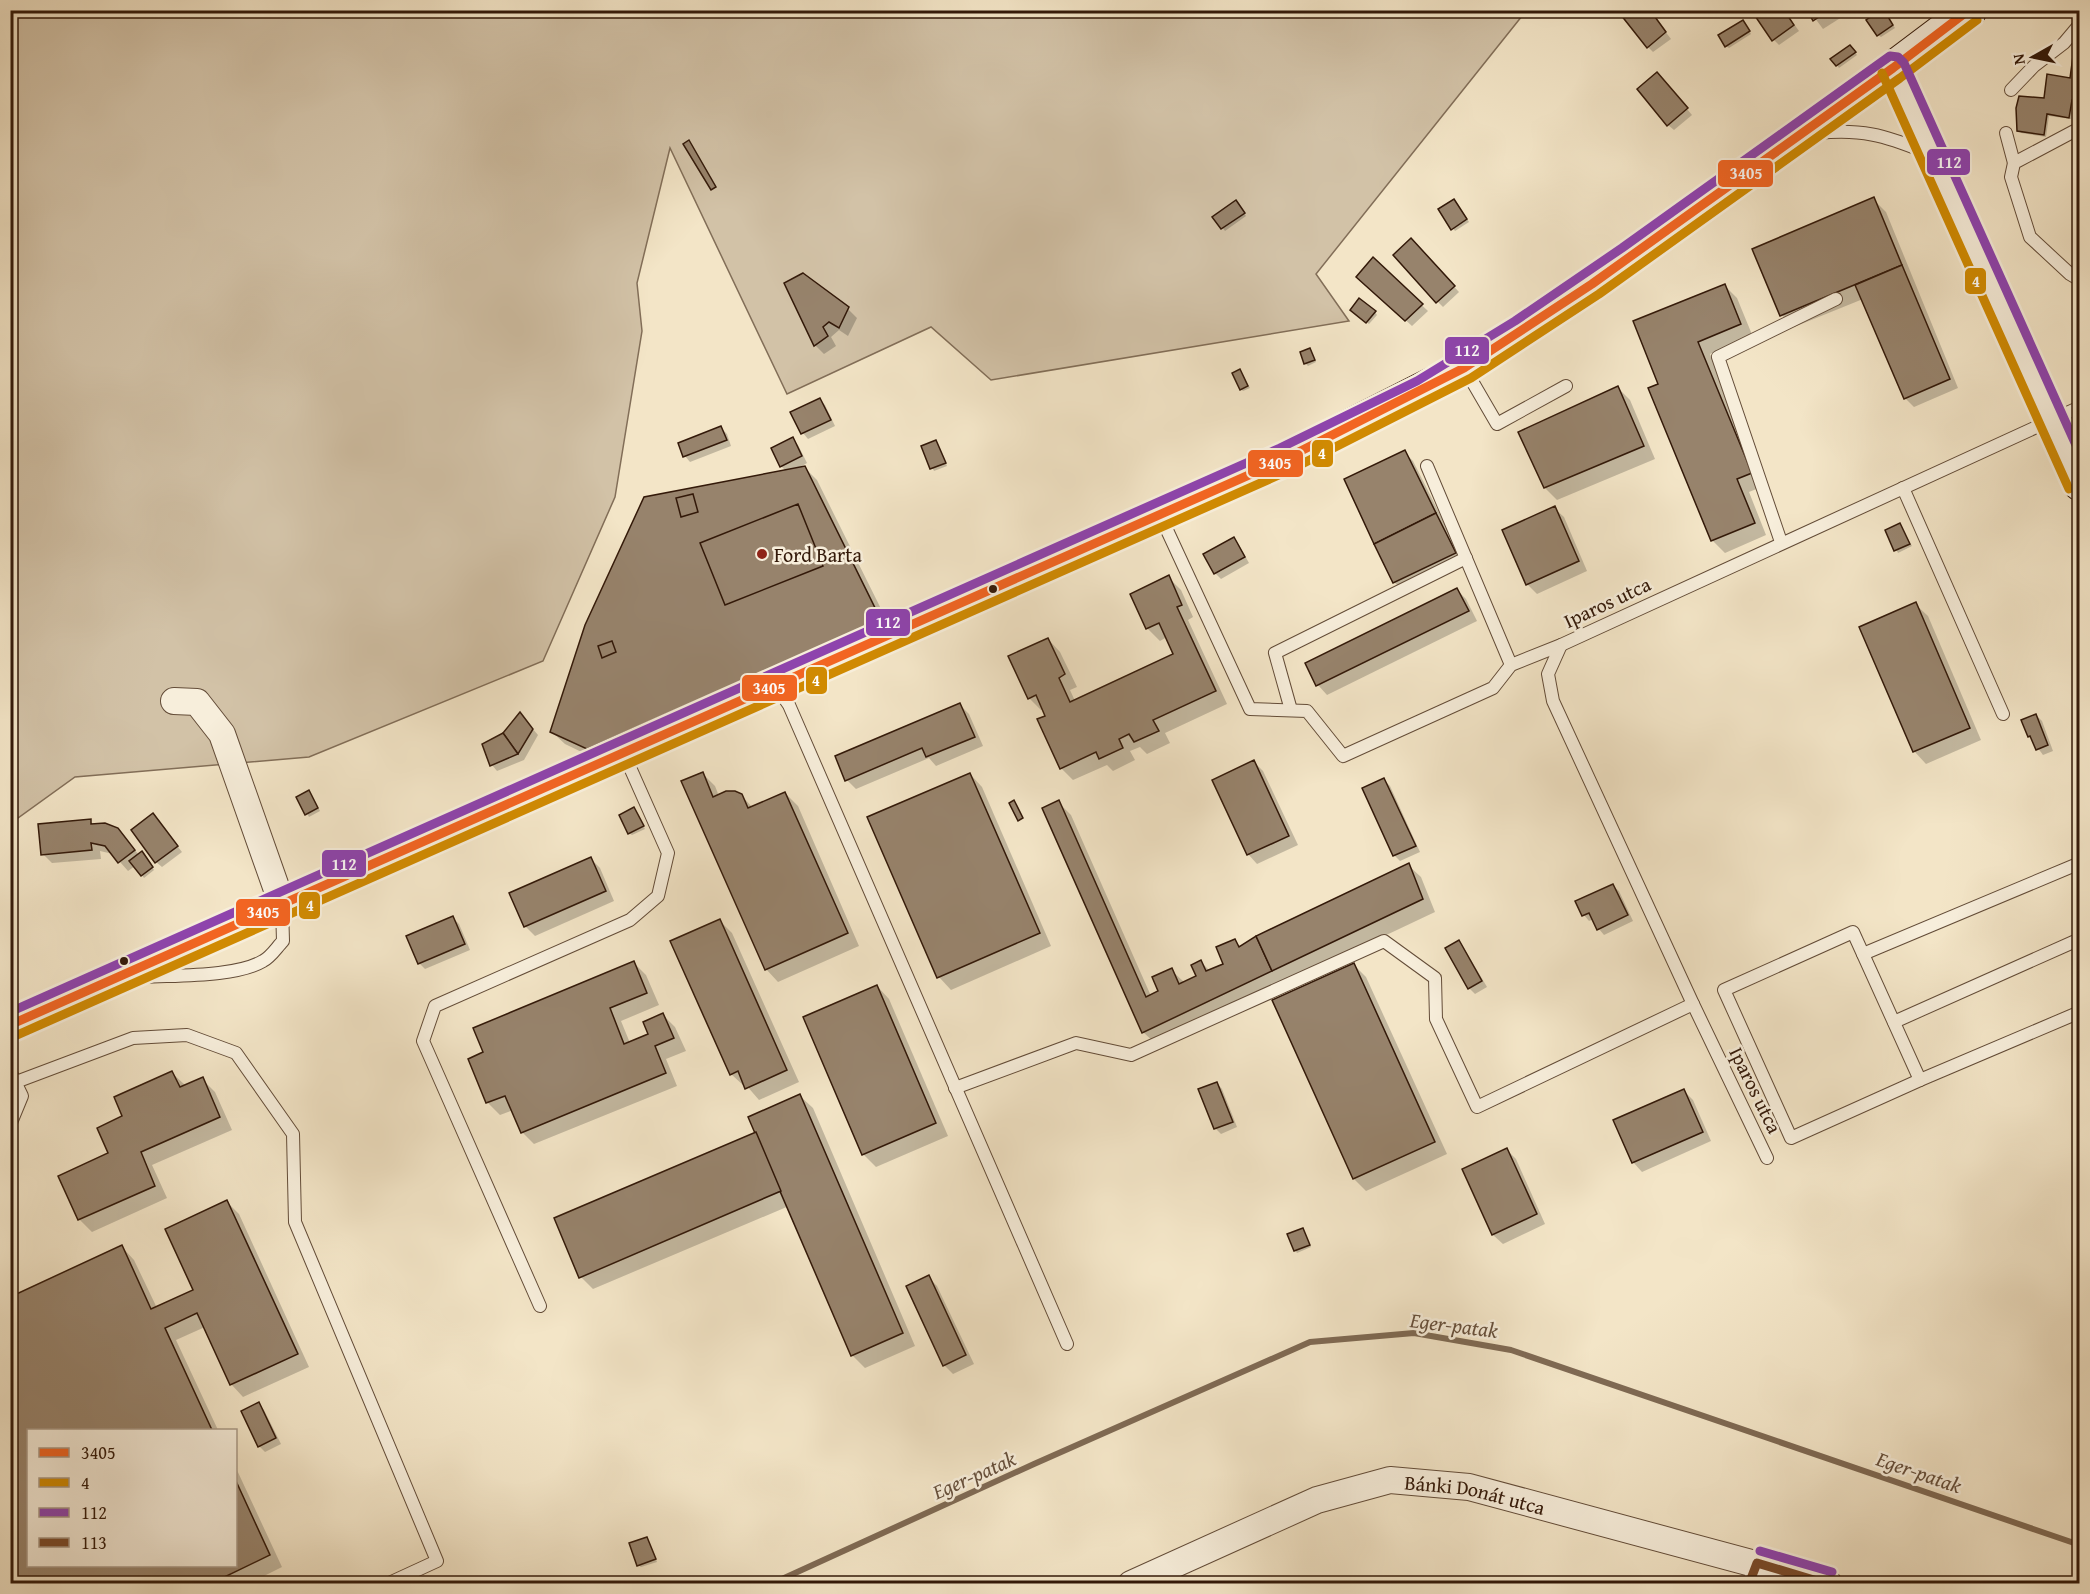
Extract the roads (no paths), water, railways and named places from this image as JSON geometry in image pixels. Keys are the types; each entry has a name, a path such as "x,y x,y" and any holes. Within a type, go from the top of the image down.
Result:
{"main road":[{"path":"10,1025 1285,459 1464,368 1592,284 1970,10"},
{"path":"1893,68 1933,154 2065,413 2079,484"}],"street":[{"path":"174,701 197,702 222,734 282,904"},
{"name":"Bánki Donát utca","path":"1131,1584 1317,1500 1390,1480 1469,1487 1753,1573 1830,1584"}],"lane":[{"path":"2011,90 2034,66 2064,43 2079,24"},
{"path":"2014,163 2079,128"},
{"path":"1799,135 1848,130 1895,139 1933,154"},
{"path":"2006,133 2014,163 2011,177 2030,237 2079,280"},
{"path":"1781,542 1718,357 1836,299"},
{"path":"1464,368 1497,424 1566,386"},
{"name":"Iparos utca","path":"1767,1158 1553,702 1548,674 1561,645 2065,413"},
{"path":"1427,466 1511,665"},
{"path":"1903,488 2003,714"},
{"path":"1160,515 1250,709 1307,711 1343,756 1493,688 1511,665 1561,645"},
{"path":"1291,710 1275,653 1466,558"},
{"path":"775,686 789,705 1067,1344"},
{"path":"540,1306 423,1041 435,1006 630,920 658,896 668,853 624,753"},
{"path":"1863,954 2079,863"},
{"path":"116,979 243,969 265,960 283,941 282,904"},
{"path":"1920,1080 1853,932 1724,990 1791,1138 2079,1012"},
{"path":"1894,1022 2079,939"},
{"path":"955,1088 1076,1043 1131,1055 1384,941 1435,978 1436,1018 1477,1107 1693,1004"},
{"path":"10,1125 22,1096 13,1077 133,1038 187,1035 236,1053 293,1134 295,1222 437,1561 387,1584"}],"waterway":[{"name":"Eger-patak","path":"771,1584 1310,1342 1414,1333 1511,1350 2080,1545"}],"place":[{"name":"Ford Barta","path":"762,554"}]}
